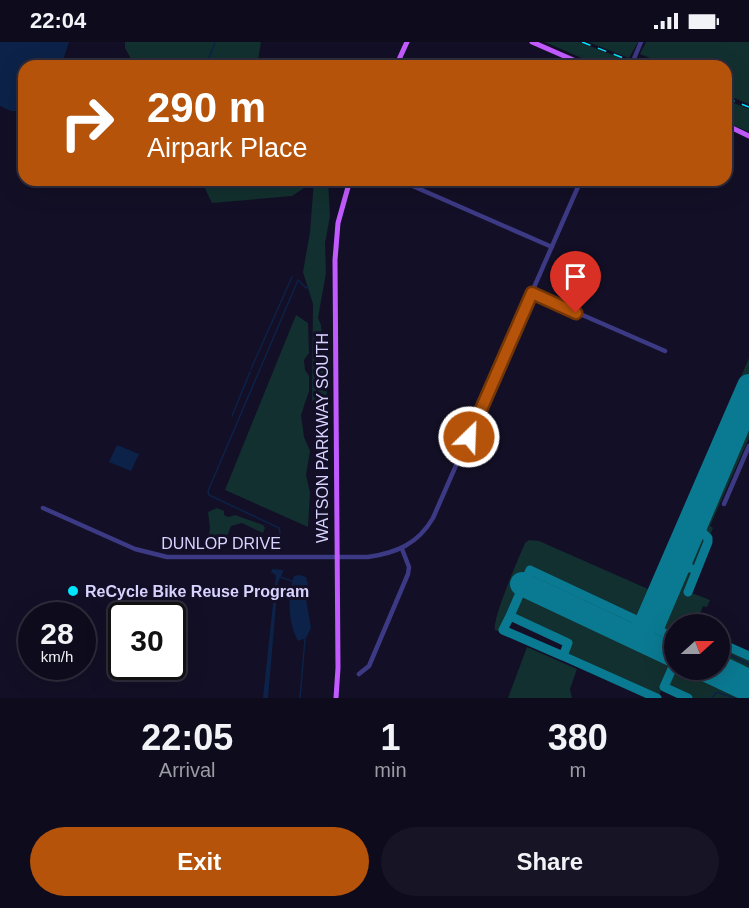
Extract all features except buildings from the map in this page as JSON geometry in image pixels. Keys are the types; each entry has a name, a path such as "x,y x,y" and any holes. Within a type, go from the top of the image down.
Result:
{"main road":[{"path":"399,60 407,42"},
{"path":"532,42 573,60"},
{"path":"732,129 749,136"},
{"name":"WATSON PARKWAY SOUTH","path":"336,698 338,668 335,260 338,223 348,186"}],"street":[{"path":"634,60 641,42"},
{"path":"413,186 552,247"},
{"path":"359,675 369,666 408,574 409,567 402,549 420,536 433,518 578,186"},
{"path":"532,293 665,351"},
{"path":"724,504 749,446"},
{"name":"DUNLOP DRIVE","path":"43,508 126,546 152,555 175,558 336,557 385,555 402,549"}],"green space":[{"path":"125,42 261,42 258,60 132,60 125,48"},
{"path":"545,42 579,42 626,60 586,60"},
{"path":"588,42 638,42 629,58"},
{"path":"646,42 749,42 749,104 732,97 732,60 654,60 640,54"},
{"path":"732,102 749,109 749,132 732,125"},
{"path":"204,186 304,186 292,196 212,203"},
{"path":"314,186 328,186 330,216 325,243 326,273 318,318 321,325 327,395 312,401 313,304 303,272 310,232"},
{"path":"296,315 308,323 309,353 304,360 305,370 309,376 309,391 301,415 304,437 310,451 306,475 310,493 308,527 225,490"},
{"path":"749,358 749,438 710,526 713,528 708,539 706,538 684,590 710,600 707,607 703,606 700,614 664,614 664,680 730,680 730,648 749,657 749,698 691,698 663,686 658,698 646,698 563,660 570,642 509,615 501,632 495,630 507,588 525,543 529,540 539,541 648,589"},
{"path":"217,508 224,511 224,515 228,517 235,515 263,525 265,528 263,533 242,523 231,526 224,544 208,542 210,528 208,512"},
{"path":"527,647 577,669 570,689 572,698 508,698"}],"water":[{"path":"0,42 69,42 63,60 18,60 18,111 11,111 0,106"},
{"path":"117,445 139,454 131,471 109,462"},
{"path":"272,569 283,570 283,572 278,582 268,698 263,698 276,575 271,572"},
{"path":"294,576 306,577 308,585 306,599 311,628 306,638 298,641 290,618 290,600"}],"waterway":[{"path":"208,60 215,42"},
{"path":"251,369 292,277"},
{"path":"282,543 279,528 209,495 208,491 298,280 306,288 308,287"},
{"path":"232,416 250,372"},
{"path":"280,577 292,581"},
{"path":"300,698 305,639"},
{"path":"730,655 744,662"},
{"path":"743,663 749,664"},
{"path":"712,698 717,692 734,698"}],"taxiway":[{"path":"659,630 749,419"},
{"path":"722,448 734,453"},
{"path":"688,592 708,542 708,538 701,531"},
{"path":"673,561 690,568"},
{"path":"510,616 530,570 664,633"},
{"path":"510,616 568,643 563,656 503,630 510,616"},
{"path":"730,647 749,656"},
{"path":"563,656 657,698"},
{"path":"730,664 749,673"},
{"path":"667,680 664,687 688,698"}],"runway":[{"path":"645,626 749,386"},
{"path":"522,584 664,651"},
{"path":"728,680 749,690"}],"railway":[{"path":"582,42 628,60"},
{"path":"732,100 749,107"}],"place":[{"name":"ReCycle Bike Reuse Program","path":"73,591"}],"route":[{"path":"469,437 532,293 576,313"}]}
